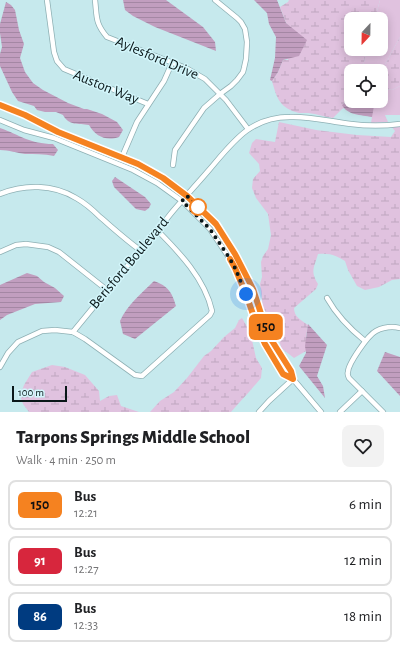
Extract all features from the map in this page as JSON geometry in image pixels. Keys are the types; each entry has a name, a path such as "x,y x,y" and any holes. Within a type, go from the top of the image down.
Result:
{"street":[{"name":"Auston Way","path":"47,0 54,52 57,61 64,69 148,104"},
{"name":"Aylesford Drive","path":"95,0 97,23 100,30 107,37 186,68 205,79 234,110 248,129"},
{"path":"173,165 175,150 204,108 238,80 243,72 246,59 247,42 245,29 237,18 215,0"},
{"path":"122,157 137,122 164,82 172,63"},
{"path":"0,105 25,115 58,132 138,164 187,196 216,224 235,254 253,289 264,323 272,341 291,371 293,379"},
{"name":"Berisford Boulevard","path":"73,332 182,201 233,142 248,129 269,120 290,117 364,125 400,124"},
{"path":"0,120 32,132 54,138 133,170 160,185 182,201 210,229 230,259 246,294 265,344 283,374 293,379 321,412"},
{"path":"0,194 10,190 34,186 51,188 67,193 87,206 140,250"},
{"path":"0,367 8,353 18,342 42,332 56,330 73,332 135,375 142,376 210,315 212,311 205,291 190,265 157,230"},
{"path":"0,252 16,245 26,244 48,247 59,252 107,290"},
{"path":"327,298 356,334 364,341"},
{"path":"383,412 349,378 347,371 364,341 371,334 384,328 400,328"},
{"path":"259,412 293,379"},
{"path":"340,412 362,391"}],"green space":[{"path":"289,0 380,0 377,12 344,12 344,56 365,56 364,64 344,64 344,108 333,118 293,111 280,102 276,93 272,81 283,60 288,60 293,30 286,23 280,7"},
{"path":"380,0 400,0 400,37 385,64 364,64 365,56 388,56 388,12 377,12"},
{"path":"400,37 400,86 392,90 388,89 388,64 385,64"},
{"path":"400,86 400,115 385,115 388,122 371,123 372,117 369,108 388,108 388,89 392,90"},
{"path":"279,122 316,130 391,137 395,131 391,126 400,126 400,279 392,280 379,287 365,290 357,286 345,261 332,255 318,254 313,272 318,284 316,289 294,308 295,314 300,320 308,325 306,351 294,358 281,348 278,333 273,321 263,308 260,284 262,277 261,262 268,249 271,235 268,214 256,198 252,188 253,179 260,171 259,164 249,153 252,143 256,139 275,142"},
{"path":"242,318 249,330 256,358 262,368 261,378 231,412 150,412 160,401 174,392 204,356 235,328 239,320"},
{"path":"52,365 65,367 85,375 99,391 100,401 109,396 117,395 121,406 139,412 29,412 23,404 20,396 24,385 32,372"}],"shaded area":[{"path":"123,0 166,0 203,27 215,42 216,51 155,27 133,16 125,10"},
{"path":"254,0 277,0 286,23 307,40 299,56 283,60 272,81 270,80 275,58 276,37 269,24 267,13"},
{"path":"6,2 15,10 19,30 24,44 20,58 25,72 33,83 68,103 102,114 117,122 123,130 119,137 102,137 98,135 89,125 68,121 63,115 56,112 37,110 34,106 18,101 12,92 0,66 0,54 2,47 0,24"},
{"path":"344,108 374,108 372,117 347,111"},
{"path":"0,128 31,141 53,144 58,150 54,156 43,154 25,154 0,150"},
{"path":"115,177 145,197 151,204 149,208 145,211 136,209 114,187 112,181"},
{"path":"27,273 37,276 55,288 64,296 61,302 35,304 7,315 0,320 0,285"},
{"path":"154,281 163,285 169,290 176,306 135,339 123,334 120,321 123,315 135,300"},
{"path":"308,324 327,345 317,376 323,386 325,398 299,366 306,353 305,346"},
{"path":"385,352 400,357 400,396 377,371"}],"bus line":[{"name":"150","path":"0,105 36,119 58,132 130,160 163,178 187,196 216,224 235,254 253,289 264,323 272,341 291,371 293,379 283,374 265,344 246,294 230,259"}],"route":[{"path":"198,207 187,196 182,201 210,229 235,268 246,294"}]}
